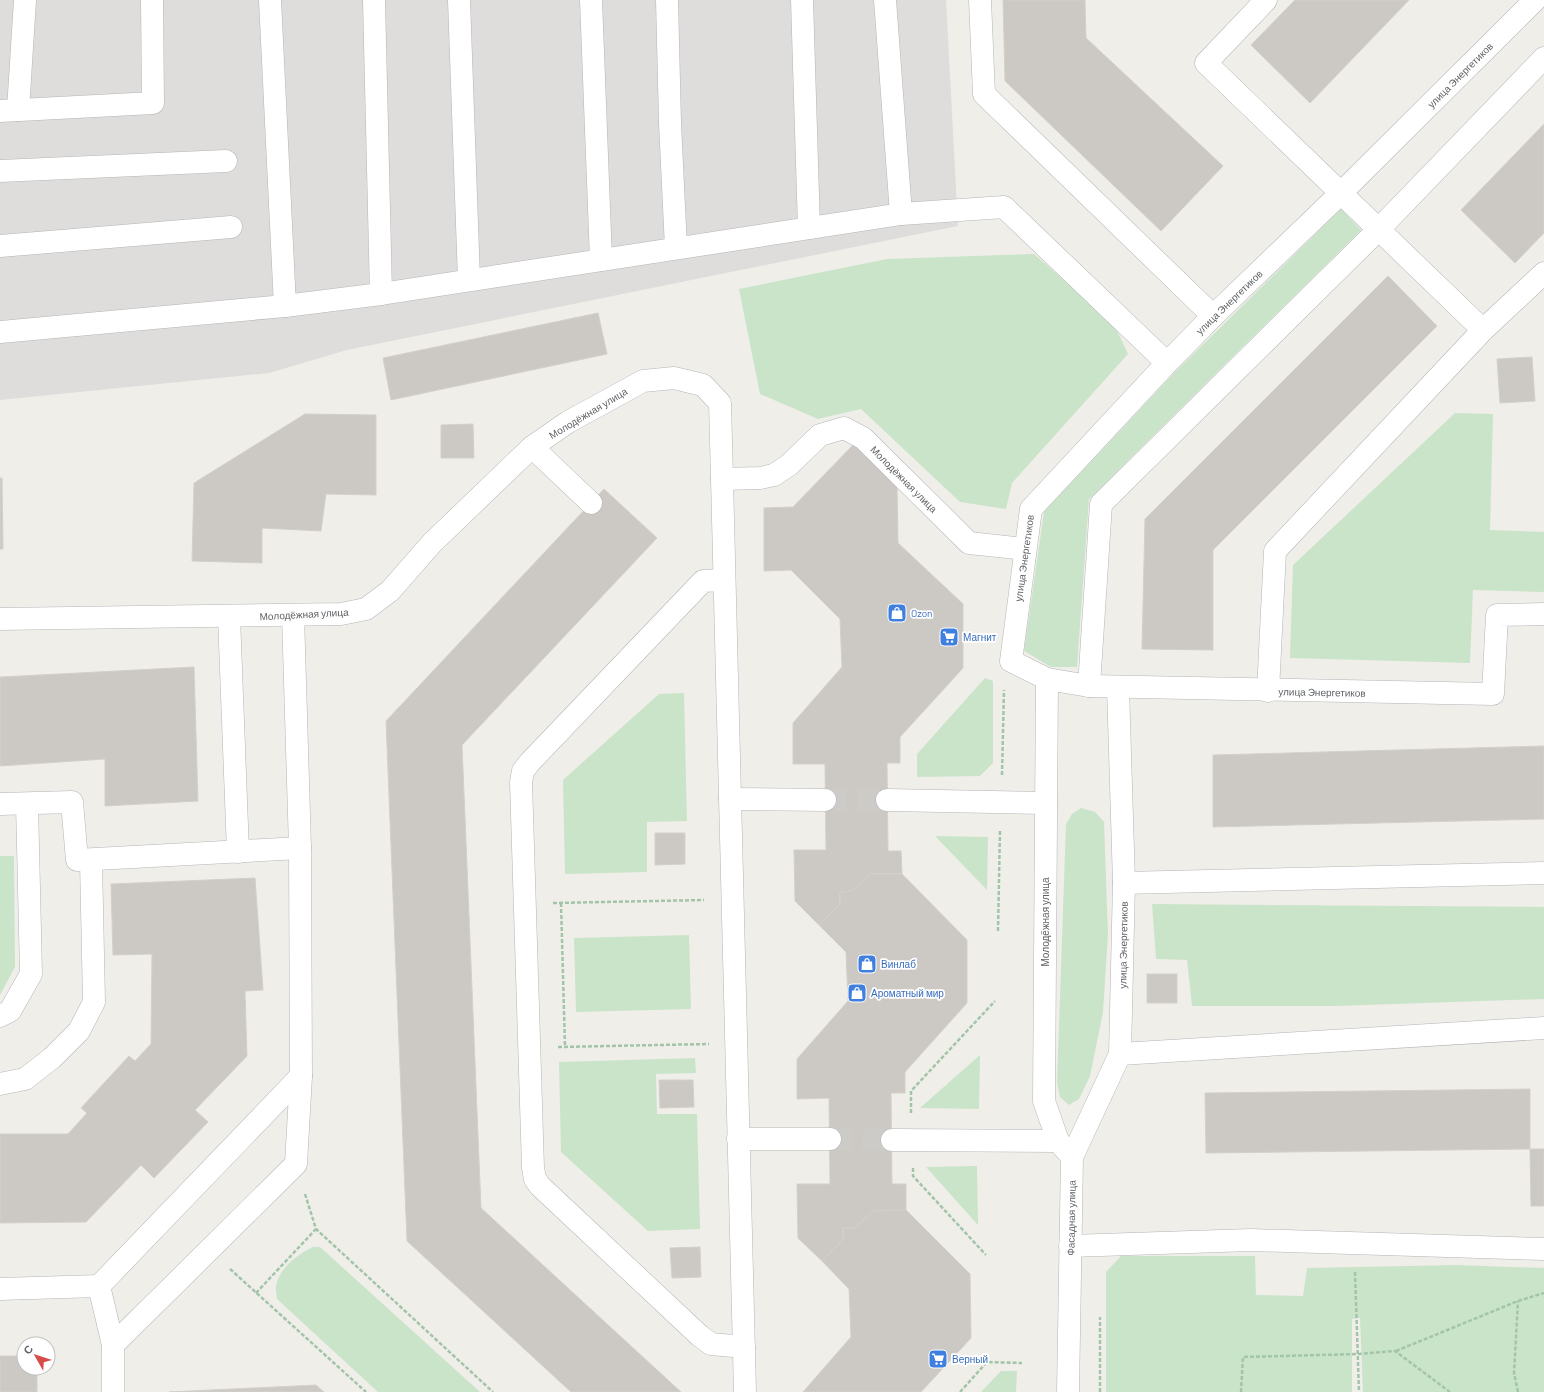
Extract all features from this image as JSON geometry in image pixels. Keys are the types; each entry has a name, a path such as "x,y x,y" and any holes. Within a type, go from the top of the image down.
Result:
{"street":[{"path":"25,0 9,110 153,103 152,0"},
{"path":"270,0 285,306"},
{"path":"374,0 380,294"},
{"path":"459,0 469,280"},
{"path":"592,0 601,260"},
{"path":"667,0 670,123 676,248"},
{"path":"802,0 809,228"},
{"path":"885,0 901,214"},
{"path":"980,0 984,94 1213,316"},
{"path":"1266,0 1206,63 1341,194 1379,228 1483,330"},
{"name":"улица Энергетиков","path":"1535,0 1341,194 1213,316 1167,363 1031,509 1011,661 1047,679 1088,686 1268,691 1493,694 1497,615 1544,614"},
{"path":"1088,686 1101,504 1379,228 1544,58"},
{"path":"0,171 226,161"},
{"path":"0,332 285,306 380,294 901,214 1004,207 1167,363"},
{"path":"0,246 231,227"},
{"path":"1268,691 1275,551 1483,330 1544,273"},
{"name":"Молодёжная улица","path":"0,619 229,617 340,614 366,609 390,591 432,543 532,447 568,422 643,380 674,378 703,385 720,403 722,479 760,478 774,475 789,465 820,435 844,428 862,438 969,543 1025,549"},
{"path":"532,447 591,503"},
{"path":"722,479 744,1392"},
{"path":"724,580 704,581 535,756 523,771 525,904 533,1168 535,1179 540,1186 700,1336 711,1344 744,1347"},
{"path":"113,1345 296,1164 300,1076 300,848 294,615"},
{"path":"229,617 238,852"},
{"name":"Молодёжная улица","path":"1047,679 1044,1100 1065,1149"},
{"name":"улица Энергетиков","path":"1118,687 1124,883 1120,1054"},
{"path":"730,799 825,800"},
{"path":"887,800 1046,803"},
{"path":"0,804 72,802 77,860 91,861 300,848"},
{"path":"0,1016 10,1011 31,974 27,804"},
{"path":"0,1084 25,1079 52,1058 79,1031 94,1002 91,861"},
{"path":"1124,883 1544,873"},
{"path":"1120,1054 1544,1028"},
{"name":"Фасадная улица","path":"1068,1392 1070,1246 1065,1149 1120,1054"},
{"path":"0,1290 99,1286 300,1076"},
{"path":"738,1139 830,1139"},
{"path":"892,1140 1065,1149"},
{"path":"1070,1246 1251,1240 1544,1249"},
{"path":"99,1286 113,1345 113,1392"}],"path":[{"path":"525,904 732,899"},
{"path":"561,903 565,1047"},
{"path":"529,1048 736,1044"},
{"path":"296,1164 316,1229 493,1392"},
{"path":"256,1293 316,1229"},
{"path":"1354,1242 1359,1392"},
{"path":"208,1250 366,1392"},
{"path":"1241,1392 1243,1357 1358,1354 1395,1351 1518,1301 1544,1293"},
{"path":"1518,1301 1514,1373 1518,1392"},
{"path":"1395,1351 1450,1392"},
{"path":"960,1392 988,1362 1022,1363"}],"shaded area":[{"path":"0,0 946,0 958,226 347,350 269,373 0,400"}],"green space":[{"path":"1341,209 1361,230 1089,499 1077,667 1051,667 1024,651 1044,512 1175,372"},
{"path":"1034,254 1114,324 1128,354 1012,483 1006,509 960,502 861,409 818,419 760,394 739,289 887,259"},
{"path":"1455,413 1493,414 1490,530 1544,532 1544,592 1473,590 1470,663 1290,658 1293,565"},
{"path":"985,678 993,681 993,763 980,776 917,777 917,754"},
{"path":"684,693 687,821 647,822 647,872 565,874 563,780 659,694"},
{"path":"1081,808 1095,812 1104,822 1108,934 1103,1012 1090,1076 1079,1099 1069,1105 1060,1097 1057,1083 1066,824 1072,814"},
{"path":"935,836 988,837 987,890"},
{"path":"0,856 14,856 15,967 0,995"},
{"path":"1152,904 1544,907 1544,999 1335,1006 1192,1006 1187,960 1156,959"},
{"path":"689,935 691,1009 576,1012 574,938"},
{"path":"980,1055 979,1109 920,1108"},
{"path":"695,1058 696,1073 656,1074 657,1114 697,1114 700,1229 648,1231 561,1152 559,1062"},
{"path":"977,1166 978,1225 926,1167"},
{"path":"313,1247 320,1247 480,1392 378,1392 277,1299 276,1288 281,1273 290,1262"},
{"path":"1121,1256 1255,1256 1256,1295 1303,1296 1307,1268 1456,1265 1544,1268 1544,1392 1363,1392 1360,1318 1352,1319 1352,1392 1106,1392 1106,1272"},
{"path":"1001,1371 1017,1371 1016,1392 981,1392"}],"building":[{"path":"1003,0 1085,0 1086,38 1223,166 1161,231 1005,81"},
{"path":"1295,0 1409,0 1310,103 1251,45"},
{"path":"1544,124 1544,233 1515,263 1461,210"},
{"path":"1388,276 1437,326 1213,550 1213,650 1142,649 1145,519"},
{"path":"598,313 607,354 391,400 383,358"},
{"path":"1532,357 1535,401 1500,403 1497,359"},
{"path":"305,414 376,415 376,495 326,494 321,531 262,528 262,563 192,561 194,483"},
{"path":"473,424 474,458 441,458 441,425"},
{"path":"854,444 897,482 898,543 963,604 963,668 900,737 900,763 887,763 888,851 901,851 902,874 870,874 852,891 840,892 840,904 819,925 795,901 794,850 826,850 825,764 793,764 793,723 842,667 840,619 791,570 764,571 764,508 793,507"},
{"path":"0,478 2,478 3,549 0,549"},
{"path":"604,489 657,538 462,745 481,1208 681,1392 571,1392 407,1241 386,721"},
{"path":"194,667 198,801 105,806 105,759 0,766 0,677"},
{"path":"1544,746 1544,819 1213,827 1213,755"},
{"path":"655,833 685,833 685,864 655,865"},
{"path":"870,874 902,874 967,940 967,1003 905,1072 905,1093 891,1093 892,1184 906,1184 906,1210 873,1211 855,1228 843,1228 843,1240 822,1261 798,1238 797,1184 830,1184 829,1098 797,1099 797,1059 848,1001 846,952 819,925 840,904 840,892 852,891"},
{"path":"255,878 263,990 245,991 247,1056 195,1110 208,1122 154,1178 141,1165 86,1222 0,1223 0,1134 68,1134 87,1113 81,1108 129,1056 135,1061 151,1044 152,954 113,955 111,884"},
{"path":"1147,974 1177,974 1177,1003 1147,1003"},
{"path":"659,1080 693,1080 694,1107 660,1108"},
{"path":"1530,1089 1530,1149 1206,1153 1205,1093"},
{"path":"1530,1149 1544,1149 1544,1206 1531,1206"},
{"path":"906,1210 970,1274 971,1338 921,1392 803,1392 851,1337 849,1289 822,1261 843,1240 843,1228 855,1228 873,1211"},
{"path":"700,1247 701,1277 672,1278 670,1248"},
{"path":"0,1356 16,1356 16,1376 37,1376 37,1392 0,1392"},
{"path":"316,1385 324,1392 169,1392"}],"tunnel":[{"path":"825,800 887,800"},
{"path":"830,1139 892,1140"}],"place":[{"name":"Ozon","path":"897,613"},
{"name":"Магнит","path":"949,637"},
{"name":"Винлаб","path":"867,964"},
{"name":"Ароматный мир","path":"857,993"},
{"name":"Верный","path":"938,1359"}]}
